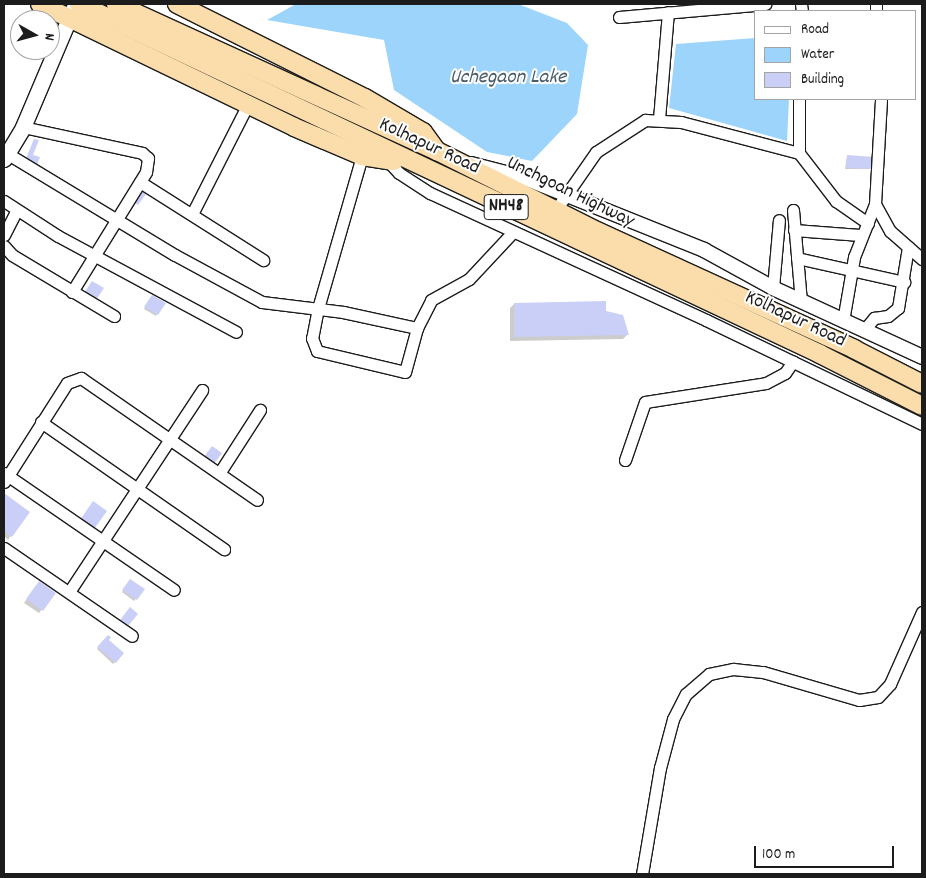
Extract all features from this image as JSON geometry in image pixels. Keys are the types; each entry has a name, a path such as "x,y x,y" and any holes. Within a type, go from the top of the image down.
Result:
{"highway":[{"path":"40,4 78,9 248,104 362,156 415,164"},
{"name":"Unchgoan Highway","path":"116,4 346,112 437,152 555,211 854,349 922,384"},
{"path":"177,4 364,98 423,132 437,152"},
{"name":"Kolhapur Road","path":"78,9 415,164 820,354 922,406"}],"main road":[{"path":"6,156 23,127 78,9"}],"street":[{"path":"619,17 660,9 765,4"},
{"path":"659,119 660,9"},
{"path":"799,100 799,153 836,201 868,223"},
{"path":"843,321 851,271 860,235 868,223 875,204 880,100"},
{"path":"192,214 248,104"},
{"path":"555,211 596,152 645,120 659,119 799,153"},
{"path":"23,127 142,153 149,165 72,292"},
{"path":"6,156 116,218 175,255 262,302 318,308 417,328"},
{"path":"362,156 318,308 312,338 317,351 405,372 417,328 431,300 469,279 512,233"},
{"path":"386,159 399,173 423,189 512,233 793,361 922,424"},
{"path":"456,161 525,178 704,250 773,288 922,357"},
{"path":"140,182 263,260"},
{"path":"4,201 95,255 236,332"},
{"path":"875,204 890,231 922,259"},
{"path":"4,235 17,210"},
{"path":"793,210 801,301"},
{"path":"773,288 779,220"},
{"path":"794,230 860,235"},
{"path":"4,246 12,255 114,316"},
{"path":"864,330 874,318 888,316 898,308 904,282 908,247"},
{"path":"797,258 904,282"},
{"path":"625,460 645,402 766,383 780,376 793,361"},
{"path":"174,590 104,539 5,476 67,383 81,378 220,472 257,500"},
{"path":"69,592 136,487 202,390"},
{"path":"220,472 260,410"},
{"path":"41,422 224,549"},
{"path":"4,548 132,636"},
{"path":"642,874 660,768 673,719 686,694 709,674 733,668 763,672 859,700 878,697 890,684 922,612"}],"water":[{"name":"Uchegaon Lake","path":"296,4 518,4 567,23 588,45 577,114 532,161 487,152 394,90 384,40 267,20"},
{"path":"754,38 754,100 789,100 787,141 669,108 676,44"}],"building":[{"path":"34,139 39,140 33,155 40,157 37,165 25,161"},
{"path":"847,155 874,157 873,169 846,168"},
{"path":"138,189 146,194 138,205 130,200"},
{"path":"92,281 104,288 96,300 85,292"},
{"path":"152,295 166,303 158,315 144,307"},
{"path":"606,301 606,311 623,315 629,335 514,337 514,303"},
{"path":"212,446 222,453 214,464 204,457"},
{"path":"4,493 30,512 12,537 4,531"},
{"path":"93,501 107,511 94,529 80,520"},
{"path":"130,579 145,589 137,600 122,590"},
{"path":"39,581 56,593 43,611 26,599"},
{"path":"130,607 138,614 128,626 120,620"},
{"path":"108,635 111,637 109,640 124,653 116,663 97,647"}]}
